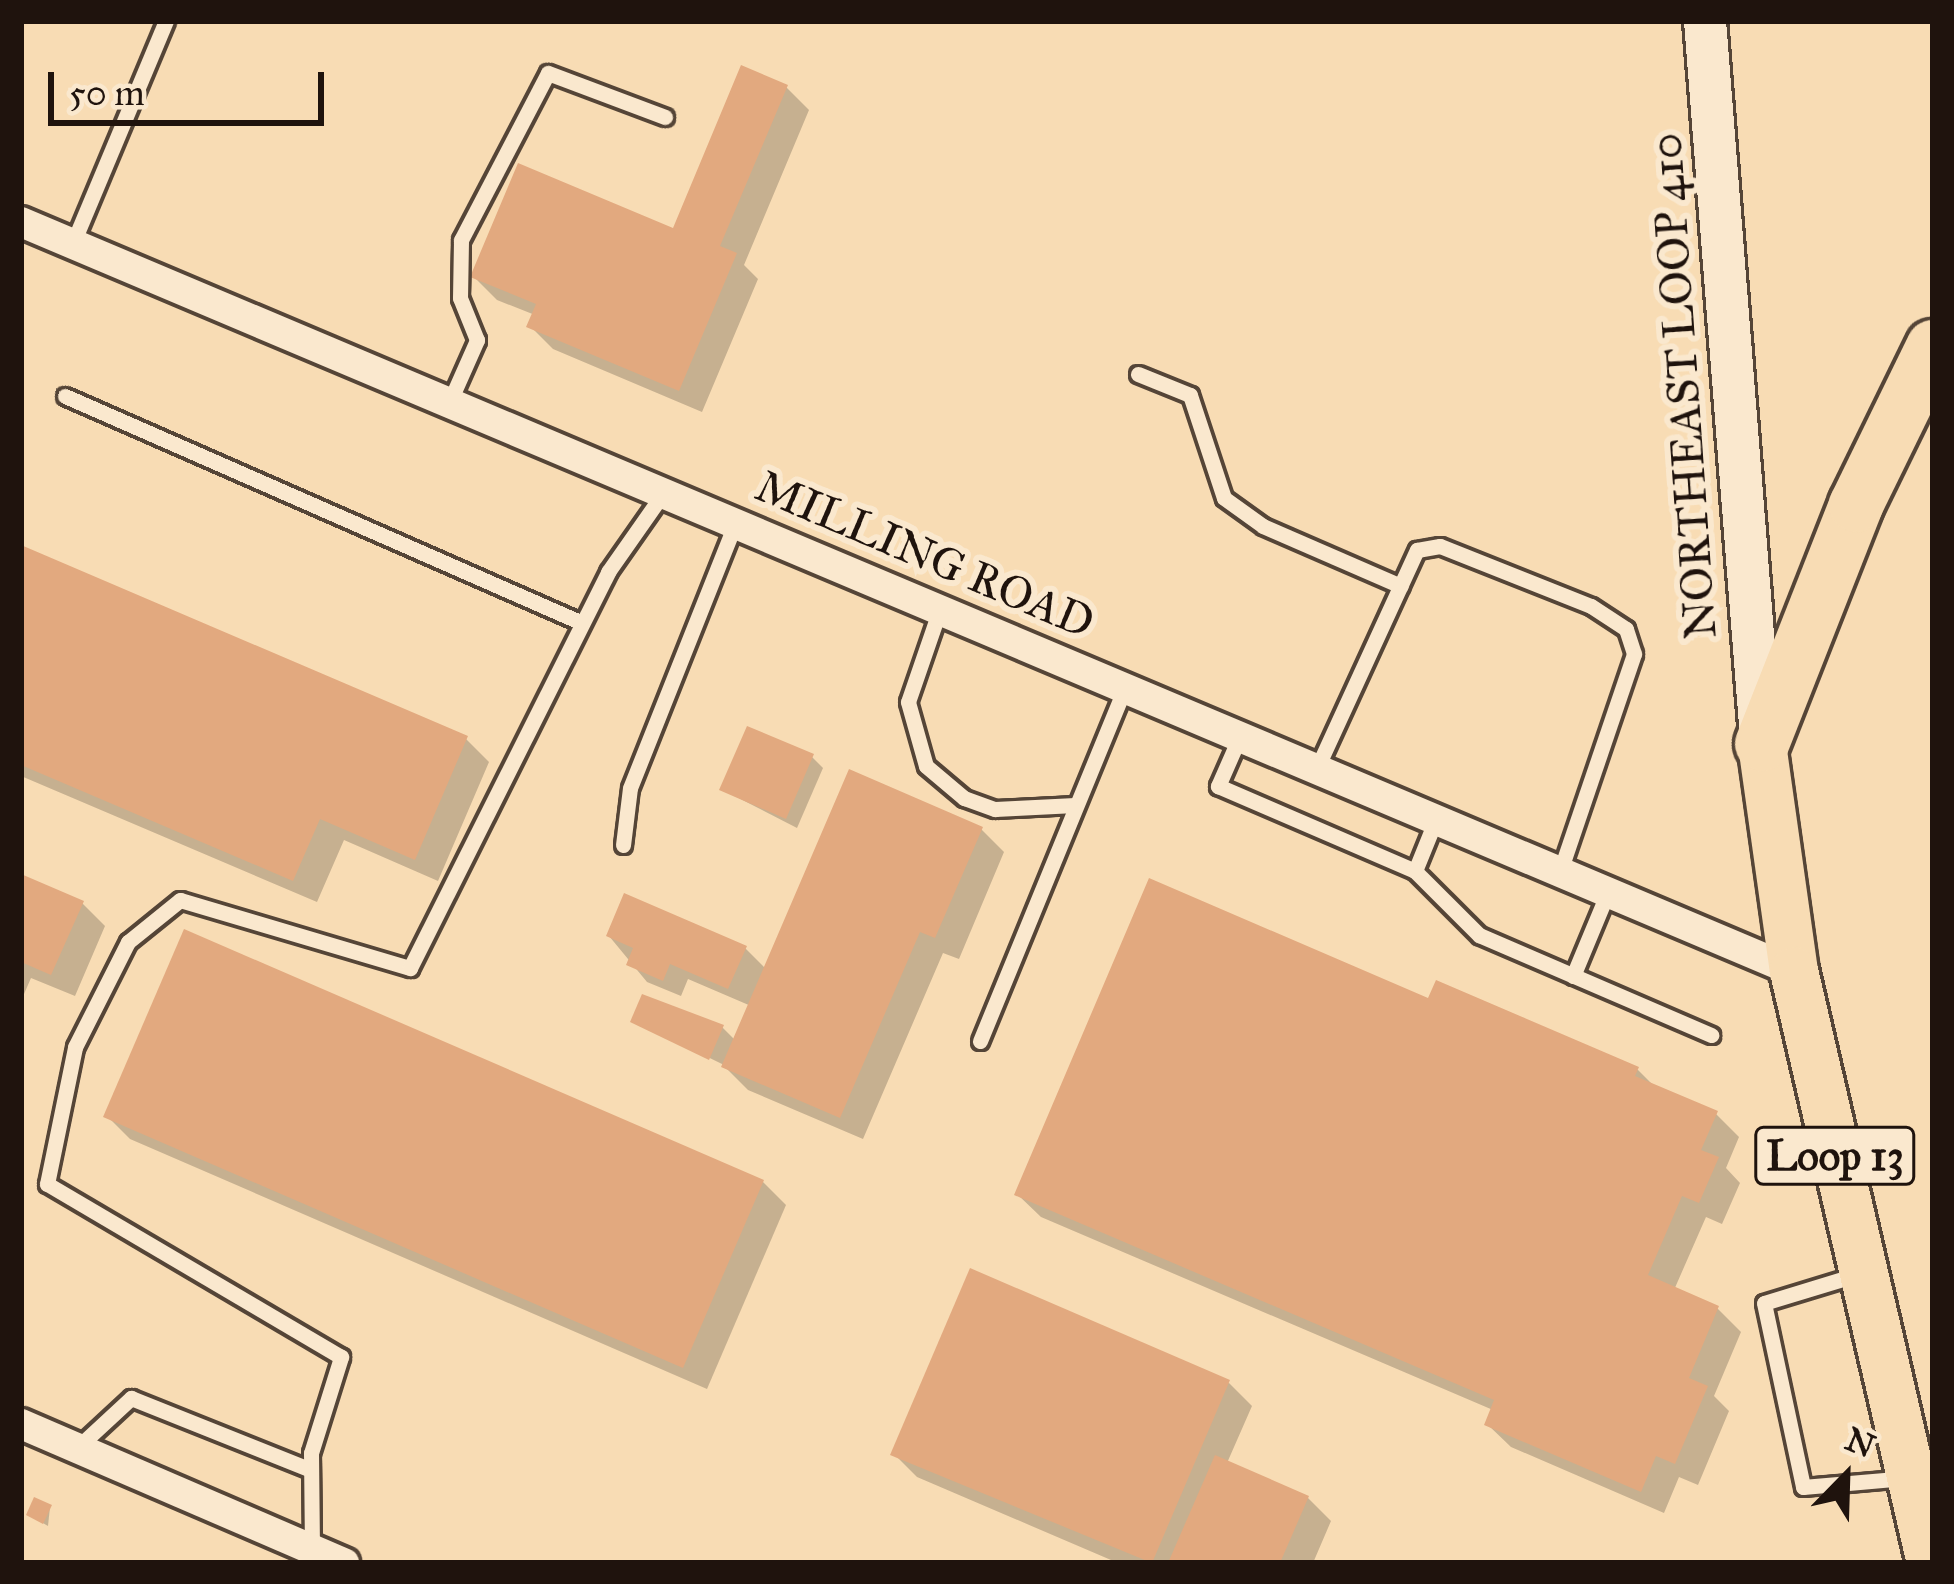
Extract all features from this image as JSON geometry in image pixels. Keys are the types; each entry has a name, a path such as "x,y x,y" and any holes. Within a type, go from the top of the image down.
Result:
{"highway":[{"name":"Loop 13","path":"1762,744 1856,506 1933,346"}],"main road":[{"name":"NORTHEAST LOOP 410","path":"1706,21 1762,744"},
{"name":"Loop 13","path":"1762,744 1794,970 1931,1563"}],"street":[{"name":"MILLING ROAD","path":"21,222 1794,970"},
{"path":"21,1424 344,1563"}],"lane":[{"path":"73,243 166,21"},
{"path":"451,401 477,340 460,298 461,240 548,73 665,117"},
{"path":"1138,374 1190,395 1224,498 1263,526 1401,586"},
{"path":"64,396 582,623"},
{"path":"312,1549 311,1470 341,1357 47,1184 75,1047 128,942 180,900 410,968 582,623 664,492"},
{"path":"623,845 630,788 736,522"},
{"path":"1317,768 1417,550 1440,546 1591,606 1626,629 1634,655 1560,871"},
{"path":"940,609 908,702 926,766 952,791 995,809 1076,805"},
{"path":"980,1041 1125,688"},
{"path":"1240,736 1219,786 1415,871 1479,935 1711,1035"},
{"path":"1415,871 1436,819"},
{"path":"1573,976 1608,892"},
{"path":"1862,1273 1764,1303 1803,1487 1911,1477"},
{"path":"77,1448 131,1398 311,1470"}],"building":[{"path":"741,65 788,85 720,246 737,253 679,391 526,327 536,304 470,277 518,163 673,228"},
{"path":"21,545 468,736 415,860 320,819 293,881 21,765"},
{"path":"747,726 814,754 786,819 719,790"},
{"path":"849,769 983,827 935,938 920,932 840,1118 721,1067"},
{"path":"21,874 84,901 51,975 21,962"},
{"path":"1149,878 1428,998 1436,980 1639,1067 1635,1076 1718,1111 1701,1150 1719,1157 1699,1203 1682,1196 1648,1275 1719,1306 1689,1378 1708,1386 1675,1464 1656,1456 1641,1492 1484,1425 1494,1400 1014,1195"},
{"path":"624,893 747,946 728,989 670,964 663,981 626,965 633,948 606,936"},
{"path":"184,929 764,1180 683,1368 103,1117"},
{"path":"642,994 724,1025 709,1060 630,1022"},
{"path":"970,1268 1230,1380 1152,1563 890,1455"},
{"path":"1215,1455 1309,1496 1280,1563 1168,1563"},
{"path":"34,1497 52,1505 43,1524 26,1515"}]}
